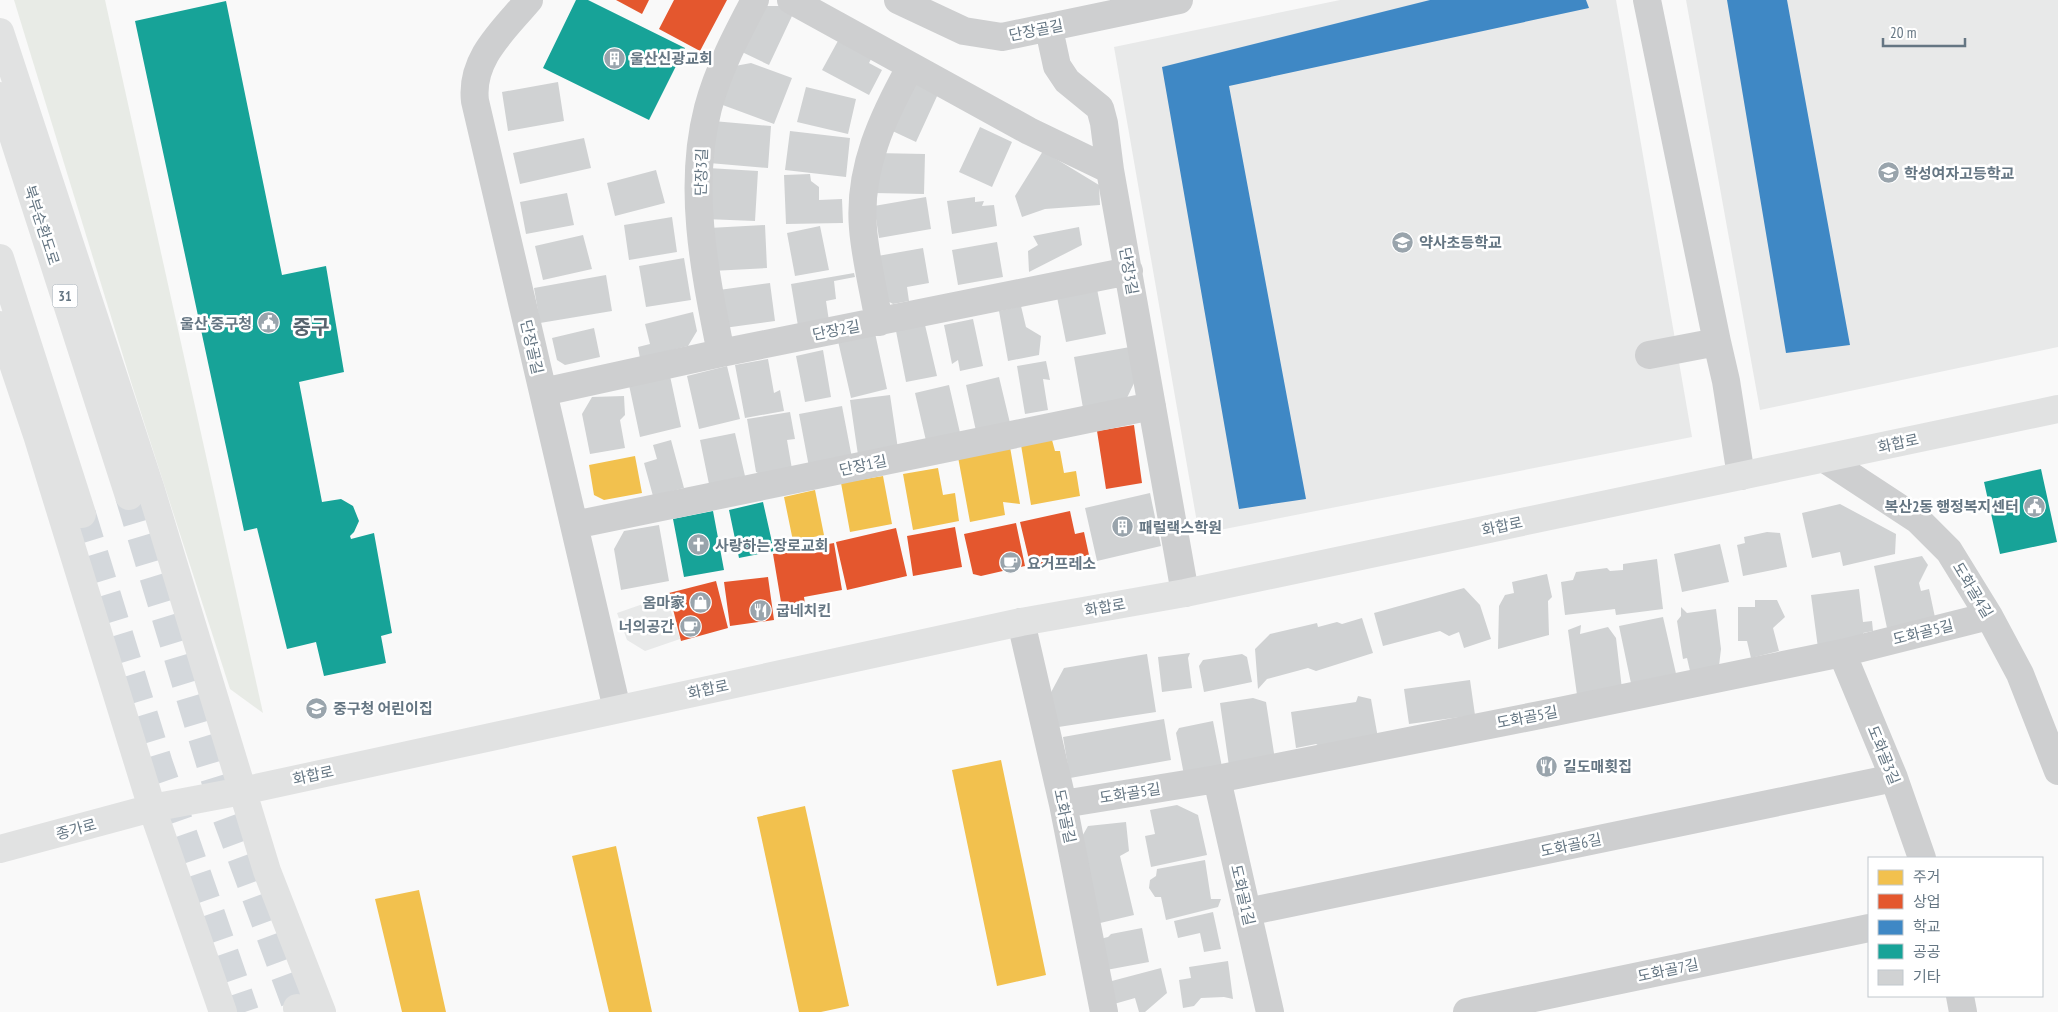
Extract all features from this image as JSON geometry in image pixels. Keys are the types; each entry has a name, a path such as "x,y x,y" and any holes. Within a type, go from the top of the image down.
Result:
{"main road":[{"path":"0,32 152,490 267,871 306,1011"},
{"name":"북부순환도로","path":"0,96 129,496"},
{"path":"0,258 82,514"},
{"path":"0,325 37,435 152,808 223,1012"},
{"name":"화합로","path":"152,808 242,791 1021,622 1185,593 2058,409"},
{"name":"종가로","path":"0,849 152,808"}],"street":[{"name":"단장골길","path":"529,0 488,49 478,68 473,85 475,101 617,709"},
{"name":"단장3길","path":"721,353 704,267 699,174 701,148 708,108 719,74 755,0"},
{"path":"791,0 1029,131 1110,170"},
{"name":"단장골길","path":"898,0 964,31 1002,37 1049,29 1179,0"},
{"path":"1647,0 1726,381 1741,476"},
{"name":"단장3길","path":"1049,29 1057,66 1067,81 1100,108 1104,124 1110,170 1185,593"},
{"path":"879,322 863,228 864,188 880,125 911,66"},
{"name":"단장2길","path":"543,392 721,353 1129,271"},
{"path":"1649,354 1717,342"},
{"name":"단장1길","path":"574,525 1152,406"},
{"name":"도화골4길","path":"1825,459 1918,520 1949,551 1989,616 2020,674 2058,771"},
{"name":"도화골5길","path":"1063,804 1217,779 1842,653 1989,616"},
{"name":"도화골길","path":"1021,622 1063,804 1104,1012"},
{"name":"도화골3길","path":"1842,653 1894,778 1922,857"},
{"name":"도화골6길","path":"1247,912 1894,778"},
{"name":"도화골1길","path":"1217,779 1270,1012"},
{"name":"도화골7길","path":"1467,1012 1868,928"},
{"path":"1960,997 1963,1012"}],"shaded area":[{"path":"14,0 105,0 263,713 230,689 132,385"},
{"name":"약사초등학교","path":"1340,0 1616,0 1692,437 1199,534 1114,47"},
{"name":"학성여자고등학교","path":"1686,0 2058,0 2058,347 1760,410"},
{"path":"666,596 680,639 645,651 627,640 617,613"}],"building: 주거":[{"path":"1052,440 1055,451 1060,451 1064,473 1076,471 1080,496 1031,505 1021,445"},
{"path":"1010,447 1020,504 1003,502 1005,515 970,522 958,457"},
{"path":"635,456 642,493 604,500 594,495 589,465"},
{"path":"938,468 943,495 955,493 959,521 913,530 903,474"},
{"path":"883,476 892,524 850,532 841,483"},
{"path":"815,490 824,535 793,541 784,497"},
{"path":"1001,760 1046,975 997,986 952,770"},
{"path":"805,806 849,1006 821,1012 799,1012 757,817"},
{"path":"616,846 652,1012 609,1012 572,856"},
{"path":"419,890 446,1012 402,1012 375,899"}],"building: 상업":[{"path":"616,0 649,0 642,14"},
{"path":"674,0 727,0 700,51 659,29"},
{"path":"1134,425 1142,483 1106,489 1097,431"},
{"path":"1070,511 1075,534 1084,532 1089,555 1031,568 1020,522"},
{"path":"1016,523 1025,566 981,576 973,574 964,534"},
{"path":"955,527 962,567 913,576 907,536"},
{"path":"896,528 907,576 847,590 836,542"},
{"path":"834,543 842,590 804,597 805,604 782,608 773,554"},
{"path":"768,577 774,620 730,626 724,582"},
{"path":"716,581 728,628 681,641 669,593"}],"building: 학교":[{"path":"1430,0 1586,0 1589,8 1229,86 1306,499 1239,509 1162,67"},
{"path":"1727,0 1787,0 1850,345 1786,353"}],"building: 공공":[{"name":"울산신광교회","path":"576,0 588,0 685,48 649,120 543,68"},
{"name":"울산 중구청","path":"226,1 282,275 326,266 344,372 299,382 322,502 341,499 353,506 359,521 350,536 351,539 374,533 392,633 381,636 386,663 324,676 316,642 287,649 257,528 244,531 135,21"},
{"path":"2041,469 2057,542 2000,554 1984,482"},
{"path":"763,502 774,551 739,558 729,510"},
{"name":"사랑하는 장로교회","path":"713,511 724,570 684,577 673,519"}],"building: 기타":[{"path":"764,6 780,6 792,16 769,65 742,52"},
{"path":"839,39 872,57 869,63 882,70 869,95 822,70"},
{"path":"751,63 792,78 774,124 720,104 735,66"},
{"path":"558,82 564,121 508,131 502,92"},
{"path":"931,84 938,94 916,142 886,128 905,85"},
{"path":"806,87 856,99 848,134 797,122"},
{"path":"713,121 771,126 768,168 709,163"},
{"path":"980,127 1012,142 992,187 959,172"},
{"path":"790,131 850,138 846,177 785,170"},
{"path":"584,138 591,168 520,184 513,153"},
{"path":"1043,151 1099,185 1100,205 1045,209 1022,217 1015,196"},
{"path":"875,153 925,154 924,194 874,193"},
{"path":"708,168 758,171 755,221 705,219"},
{"path":"656,170 665,203 615,216 607,183"},
{"path":"810,174 811,181 819,187 819,200 842,199 843,223 786,224 784,175"},
{"path":"567,193 574,225 526,234 520,202"},
{"path":"926,197 931,229 879,238 874,206"},
{"path":"975,197 975,202 984,201 982,206 994,205 997,226 952,234 947,201"},
{"path":"672,217 677,252 629,260 624,225"},
{"path":"765,225 767,268 712,271 709,228"},
{"path":"820,226 829,270 795,276 787,233"},
{"path":"1079,227 1082,245 1029,272 1028,251 1038,245 1033,236"},
{"path":"583,235 592,269 543,280 535,246"},
{"path":"997,242 1003,277 958,285 952,250"},
{"path":"923,248 929,283 907,287 909,301 893,304 878,296 872,257"},
{"path":"684,258 691,300 646,307 639,266"},
{"path":"854,273 855,277 834,281 836,299 826,301 829,321 798,326 791,284"},
{"path":"606,275 612,311 540,323 534,288"},
{"path":"770,283 775,321 724,328 719,290"},
{"path":"1097,289 1106,334 1066,342 1057,297"},
{"path":"1021,306 1026,327 1041,336 1039,355 1008,361 999,311"},
{"path":"693,312 697,331 688,346 640,358 638,347 650,344 645,324"},
{"path":"973,319 983,366 960,371 958,360 952,364 944,325"},
{"path":"925,325 937,376 906,382 896,331"},
{"path":"594,328 600,357 565,365 557,360 552,338"},
{"path":"875,333 887,389 851,398 838,341"},
{"path":"1130,347 1135,381 1126,400 1083,408 1074,357"},
{"path":"823,350 831,397 805,402 796,356"},
{"path":"768,359 774,393 780,390 784,411 745,418 735,365"},
{"path":"1046,361 1050,380 1043,379 1048,410 1025,414 1017,366"},
{"path":"727,366 740,419 699,429 687,376"},
{"path":"670,376 681,427 640,437 629,385"},
{"path":"999,377 1010,423 976,431 966,385"},
{"path":"949,385 961,437 927,445 915,393"},
{"path":"890,395 898,449 858,455 850,400"},
{"path":"624,396 625,415 620,420 625,448 590,454 582,414 592,397"},
{"path":"842,406 852,458 809,467 799,414"},
{"path":"790,412 795,439 787,440 792,469 762,475 756,472 747,419"},
{"path":"735,433 745,476 709,484 700,440"},
{"path":"671,440 684,488 653,496 644,463 657,459 653,445"},
{"name":"패럴랙스학원","path":"1150,493 1161,546 1097,561 1085,508"},
{"path":"1840,504 1896,534 1895,554 1843,566 1840,552 1812,558 1802,513"},
{"path":"659,525 669,581 621,590 614,549 624,531"},
{"path":"1767,532 1780,533 1787,567 1743,576 1737,545 1745,543 1744,537"},
{"path":"1720,544 1729,582 1682,592 1674,554"},
{"path":"1922,556 1928,565 1919,583 1921,591 1929,589 1936,622 1887,628 1874,566"},
{"path":"1657,559 1663,609 1616,615 1615,609 1565,615 1561,582 1573,580 1576,572 1607,568 1610,571 1623,570 1623,564"},
{"path":"1547,574 1552,597 1548,601 1549,635 1498,649 1499,606 1505,595 1514,593 1512,582"},
{"path":"1464,588 1480,605 1491,639 1464,648 1459,632 1449,636 1440,631 1383,646 1374,613"},
{"path":"1859,589 1863,622 1872,621 1873,631 1863,633 1865,642 1818,648 1811,595"},
{"path":"1755,600 1777,600 1785,617 1773,628 1779,651 1751,658 1747,641 1738,641 1738,607 1755,607"},
{"path":"1681,607 1687,613 1716,609 1721,649 1719,666 1690,671 1687,658 1683,659 1677,621 1681,616"},
{"path":"1663,617 1677,678 1632,688 1619,626"},
{"path":"1362,618 1373,653 1316,671 1308,668 1267,679 1258,689 1255,649 1270,634 1317,623 1318,627 1337,622 1342,624"},
{"path":"1581,625 1580,634 1608,627 1616,638 1622,689 1577,695 1568,630"},
{"path":"1190,653 1188,658 1192,688 1162,692 1158,657"},
{"path":"1147,654 1156,712 1052,728 1048,698 1064,668"},
{"path":"1242,654 1247,657 1252,682 1204,692 1199,666 1203,660"},
{"path":"1470,680 1475,715 1409,724 1404,689"},
{"path":"1358,696 1371,699 1378,738 1323,748 1316,744 1296,748 1291,712 1356,702"},
{"path":"1253,698 1266,702 1276,766 1230,773 1220,703"},
{"path":"1164,719 1171,760 1070,778 1063,737"},
{"path":"1213,721 1222,767 1184,775 1176,733 1179,728"},
{"path":"1177,805 1198,815 1207,855 1151,867 1145,836 1155,834 1150,810"},
{"path":"1126,822 1129,851 1120,856 1134,915 1096,924 1080,840 1088,826"},
{"path":"1205,860 1211,899 1221,899 1218,907 1166,920 1161,897 1155,897 1149,888 1150,880 1156,876 1157,869"},
{"path":"1213,912 1221,949 1204,952 1200,933 1178,938 1174,921"},
{"path":"1142,928 1149,962 1101,971 1096,940 1108,937 1111,934"},
{"path":"1228,961 1233,999 1224,997 1201,998 1194,1006 1183,1008 1179,980 1191,978 1189,967"},
{"path":"1161,968 1167,993 1145,1012 1139,1012 1135,998 1114,1004 1108,982"}],"tunnel":[{"path":"129,496 226,816 297,1008"},
{"path":"82,514 159,764 245,1012"}],"place":[{"name":"울산신광교회","path":"614,58"},
{"name":"학성여자고등학교","path":"1888,173"},
{"name":"약사초등학교","path":"1403,242"},
{"name":"울산 중구청","path":"268,323"},
{"name":"복산2동 행정복지센터","path":"2035,506"},
{"name":"패럴랙스학원","path":"1123,527"},
{"name":"사랑하는 장로교회","path":"699,545"},
{"name":"요거프레소","path":"1011,563"},
{"name":"옴마家","path":"701,602"},
{"name":"굽네치킨","path":"760,610"},
{"name":"너의공간","path":"690,626"},
{"name":"중구청 어린이집","path":"317,708"},
{"name":"길도매횟집","path":"1547,766"}],"district":[{"name":"중구","path":"311,327"}]}
